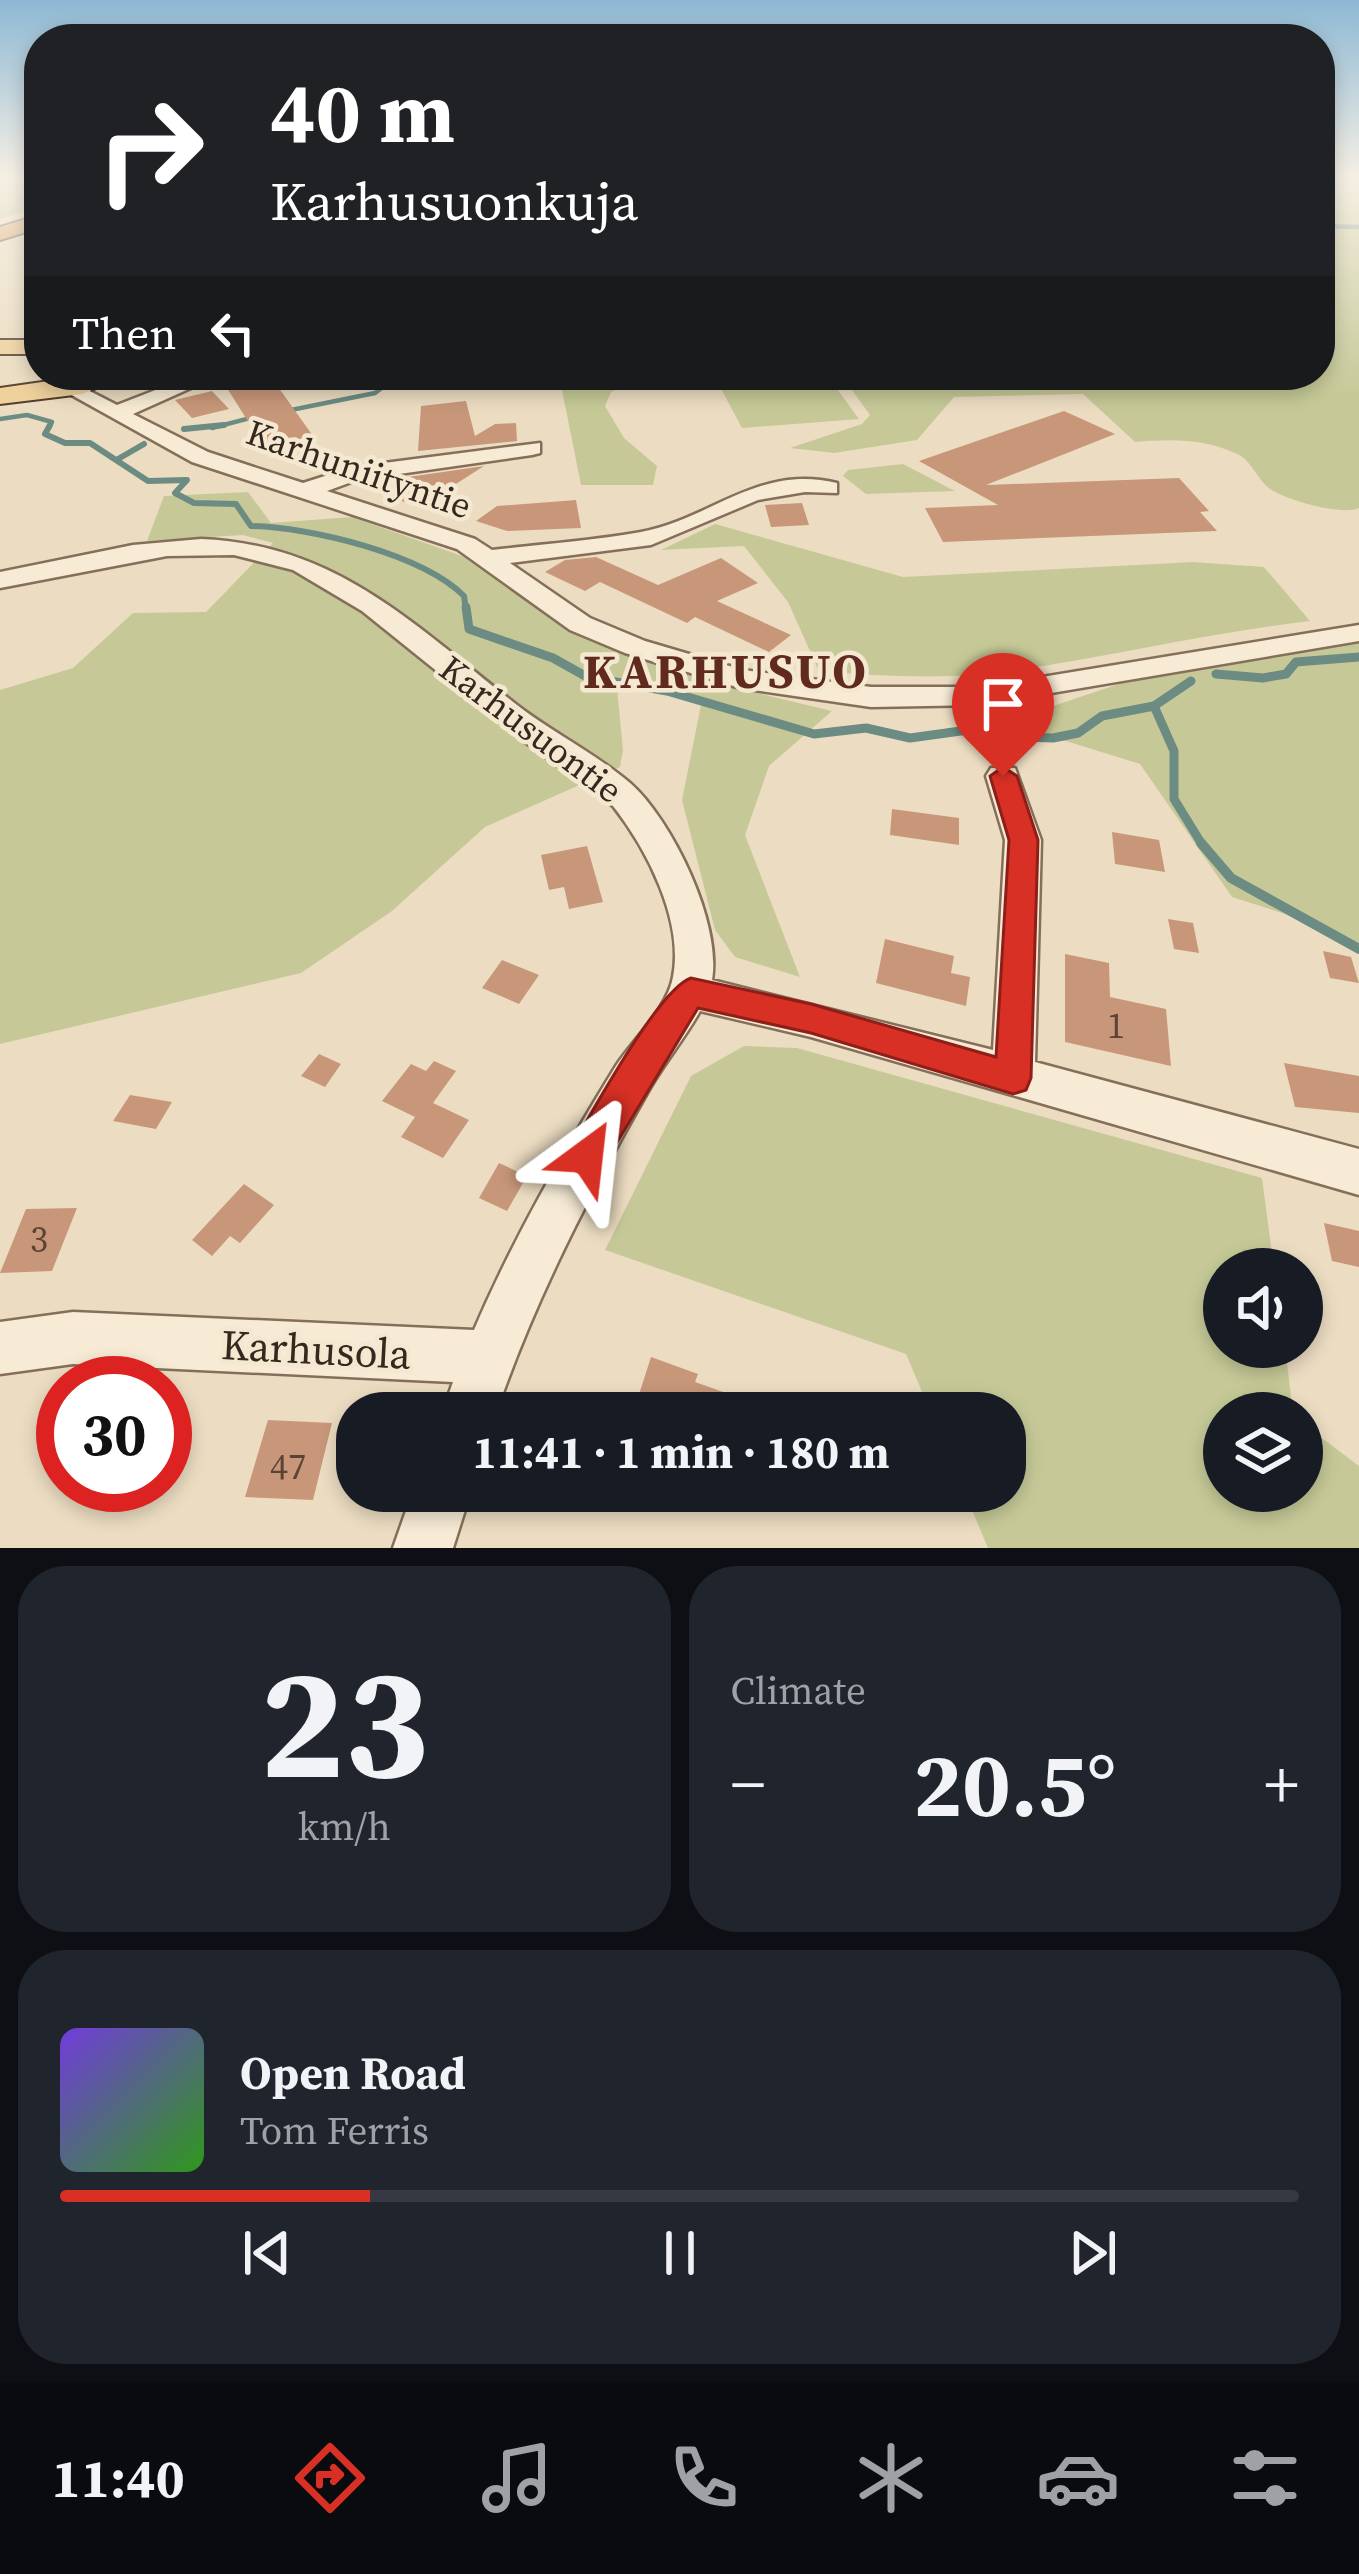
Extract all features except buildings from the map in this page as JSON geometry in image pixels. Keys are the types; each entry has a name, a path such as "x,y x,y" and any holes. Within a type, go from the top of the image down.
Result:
{"street":[{"path":"109,392 150,402 177,390"},
{"name":"Karhuniityntie","path":"109,392 200,457 450,537 491,558 580,624 717,675 871,697 937,699 1025,691 1359,632"},
{"path":"306,490 353,473 532,448"},
{"path":"491,558 651,538 752,494 806,485 829,488"},
{"name":"Karhusuontie","path":"0,580 139,551 188,547 272,554 309,568 409,635 534,734 623,795 640,818 690,922 695,965 691,992"},
{"path":"1003,776 1023,840 1013,1078"},
{"path":"476,1392 552,1218 647,1054 691,992 811,1019 1359,1172"},
{"name":"Karhusola","path":"0,1348 73,1338 488,1357"},
{"path":"422,1548 435,1512"}],"green space":[{"path":"1335,250 1359,250 1359,508 1327,508 1287,497 1269,488 1242,457 1212,445 1135,442 1083,394 954,397 917,440 834,453 790,448 862,424 870,415 852,390 1335,390"},
{"path":"562,390 616,390 605,406 624,438 657,466 653,485 581,485"},
{"path":"722,390 838,390 859,419 742,428"},
{"path":"903,464 955,491 866,494 843,476 848,470"},
{"path":"248,492 271,523 352,517 462,556 573,630 719,684 832,711 769,766 745,835 800,977 735,957 715,930 682,800 701,705 671,687 617,689 623,750 620,767 485,827 392,911 301,973 0,1044 0,690 73,668 133,613 206,612 273,543 243,535 147,541 164,496"},
{"path":"715,524 903,577 1193,562 1264,567 1310,621 979,674 819,671 788,602 744,546 661,550"},
{"path":"1359,639 1359,951 1313,923 1232,897 1140,764 1066,741 1028,741 1023,716 1125,682"},
{"path":"744,1046 797,1048 1262,1178 1271,1248 1203,1248 1203,1368 1288,1368 1290,1392 1203,1392 1203,1512 1323,1512 1323,1439 1359,1466 1359,1548 988,1548 973,1512 1026,1512 1026,1392 922,1392 906,1354 605,1250 691,1076"}],"waterway":[{"path":"286,411 379,390"},
{"path":"0,419 27,415 52,422 49,428"},
{"path":"223,425 258,416"},
{"path":"50,425 45,434 65,443 90,443 148,481 187,480 175,493 194,503 236,504 251,526 333,538 421,567 464,596 466,610"},
{"path":"184,429 223,425"},
{"path":"212,428 223,425"},
{"path":"118,459 144,444"},
{"path":"466,607 469,629 553,658 587,677 667,691 814,734 866,728 910,738 968,730"},
{"path":"1216,674 1263,678 1286,674 1296,662 1359,657"},
{"path":"1154,706 1191,681"},
{"path":"983,731 990,736 1053,738 1078,733 1102,716 1154,706"},
{"path":"1154,706 1174,751 1174,799 1202,844"},
{"path":"1202,844 1231,878 1359,949"}],"district":[{"name":"KARHUSUO","path":"726,671"}],"route":[{"path":"587,1156 647,1054 691,992 811,1019 1013,1078 1023,840 1003,776"}]}
